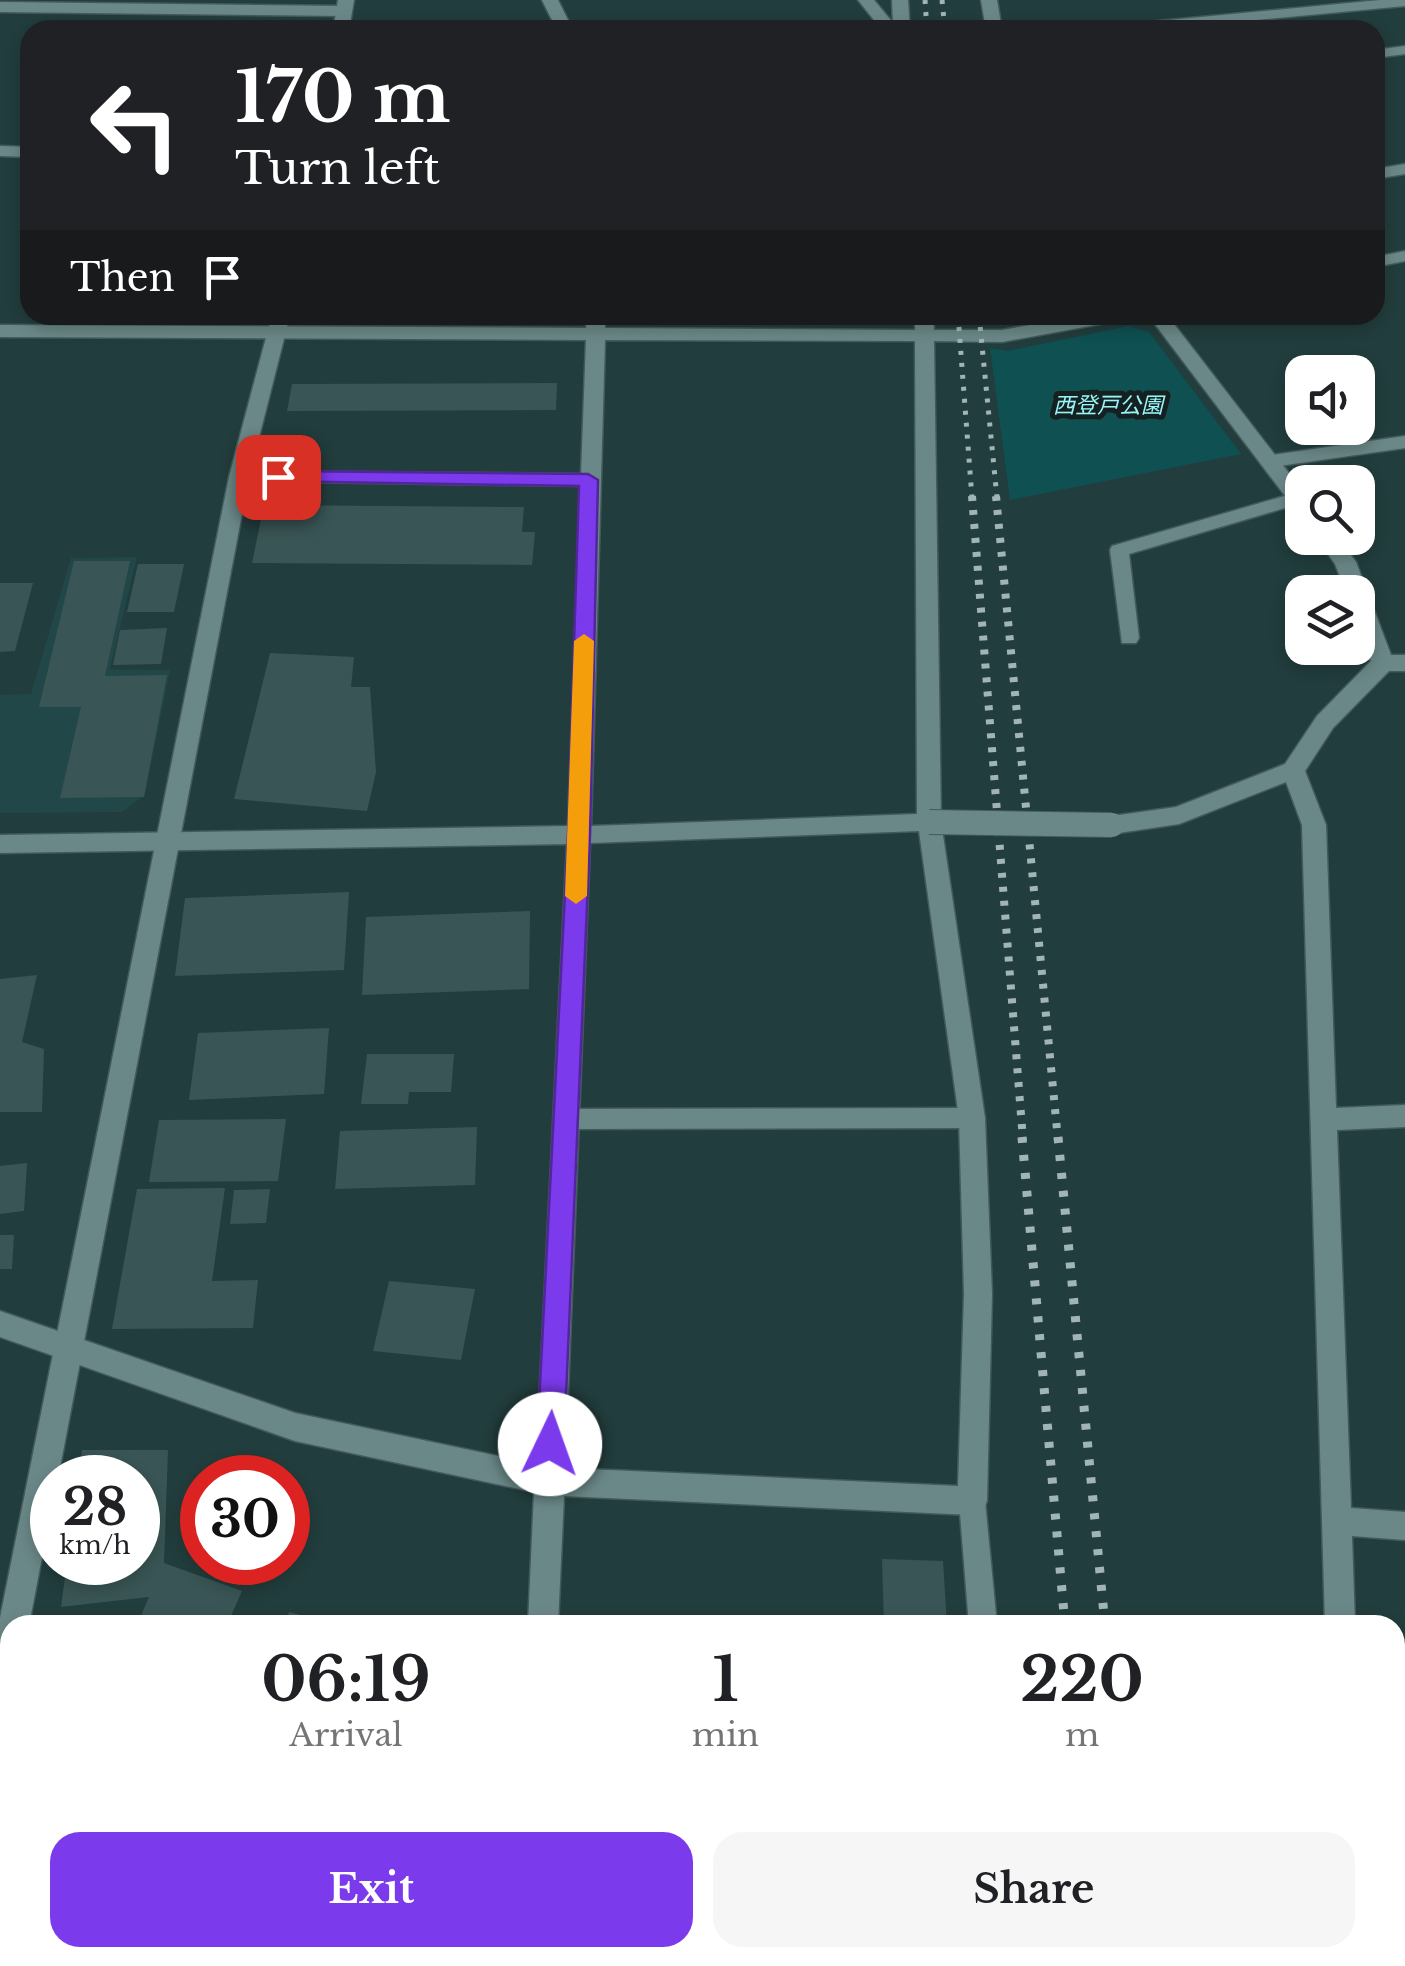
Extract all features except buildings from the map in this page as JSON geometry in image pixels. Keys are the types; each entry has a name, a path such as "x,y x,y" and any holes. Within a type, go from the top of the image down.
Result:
{"street":[{"path":"866,0 883,20"},
{"path":"0,7 345,5"},
{"path":"0,330 232,325"},
{"path":"16,1615 239,477 279,325"},
{"path":"543,1615 579,835 596,325"},
{"path":"0,1324 296,1428 549,1481 972,1502 978,1294 972,1118 929,822 924,325 1002,336 1062,325"},
{"path":"1165,325 1285,480"},
{"path":"0,844 579,835 929,822 1112,826 1180,816 1293,770 1324,722 1394,663 1375,628"},
{"path":"1293,770 1314,825 1340,1615"},
{"path":"1326,1120 1405,1116"},
{"path":"1339,1521 1405,1526"}],"lane":[{"path":"1213,20 1405,2"},
{"path":"1272,462 1405,442"},
{"path":"239,477 588,480"},
{"path":"1129,638 1119,550 1285,505"},
{"path":"566,1119 972,1118"},
{"path":"972,1502 981,1615"}],"shaded area":[{"path":"137,557 110,669 170,670 145,795 122,812 0,813 0,695 31,694 71,558"}],"green space":[{"name":"西登戸公園","path":"1128,326 1149,332 1241,454 1010,500 990,348 1007,351"}],"railway":[{"path":"925,0 926,20"},
{"path":"942,0 944,20"},
{"path":"959,325 972,498"},
{"path":"980,325 997,498"},
{"path":"972,496 1023,1140"},
{"path":"996,496 1058,1140"},
{"path":"1022,1137 1064,1615"},
{"path":"1058,1137 1104,1615"}],"slow traffic":[{"path":"576,896 584,641"}],"route":[{"path":"278,477 588,480 579,835 550,1444"}]}
